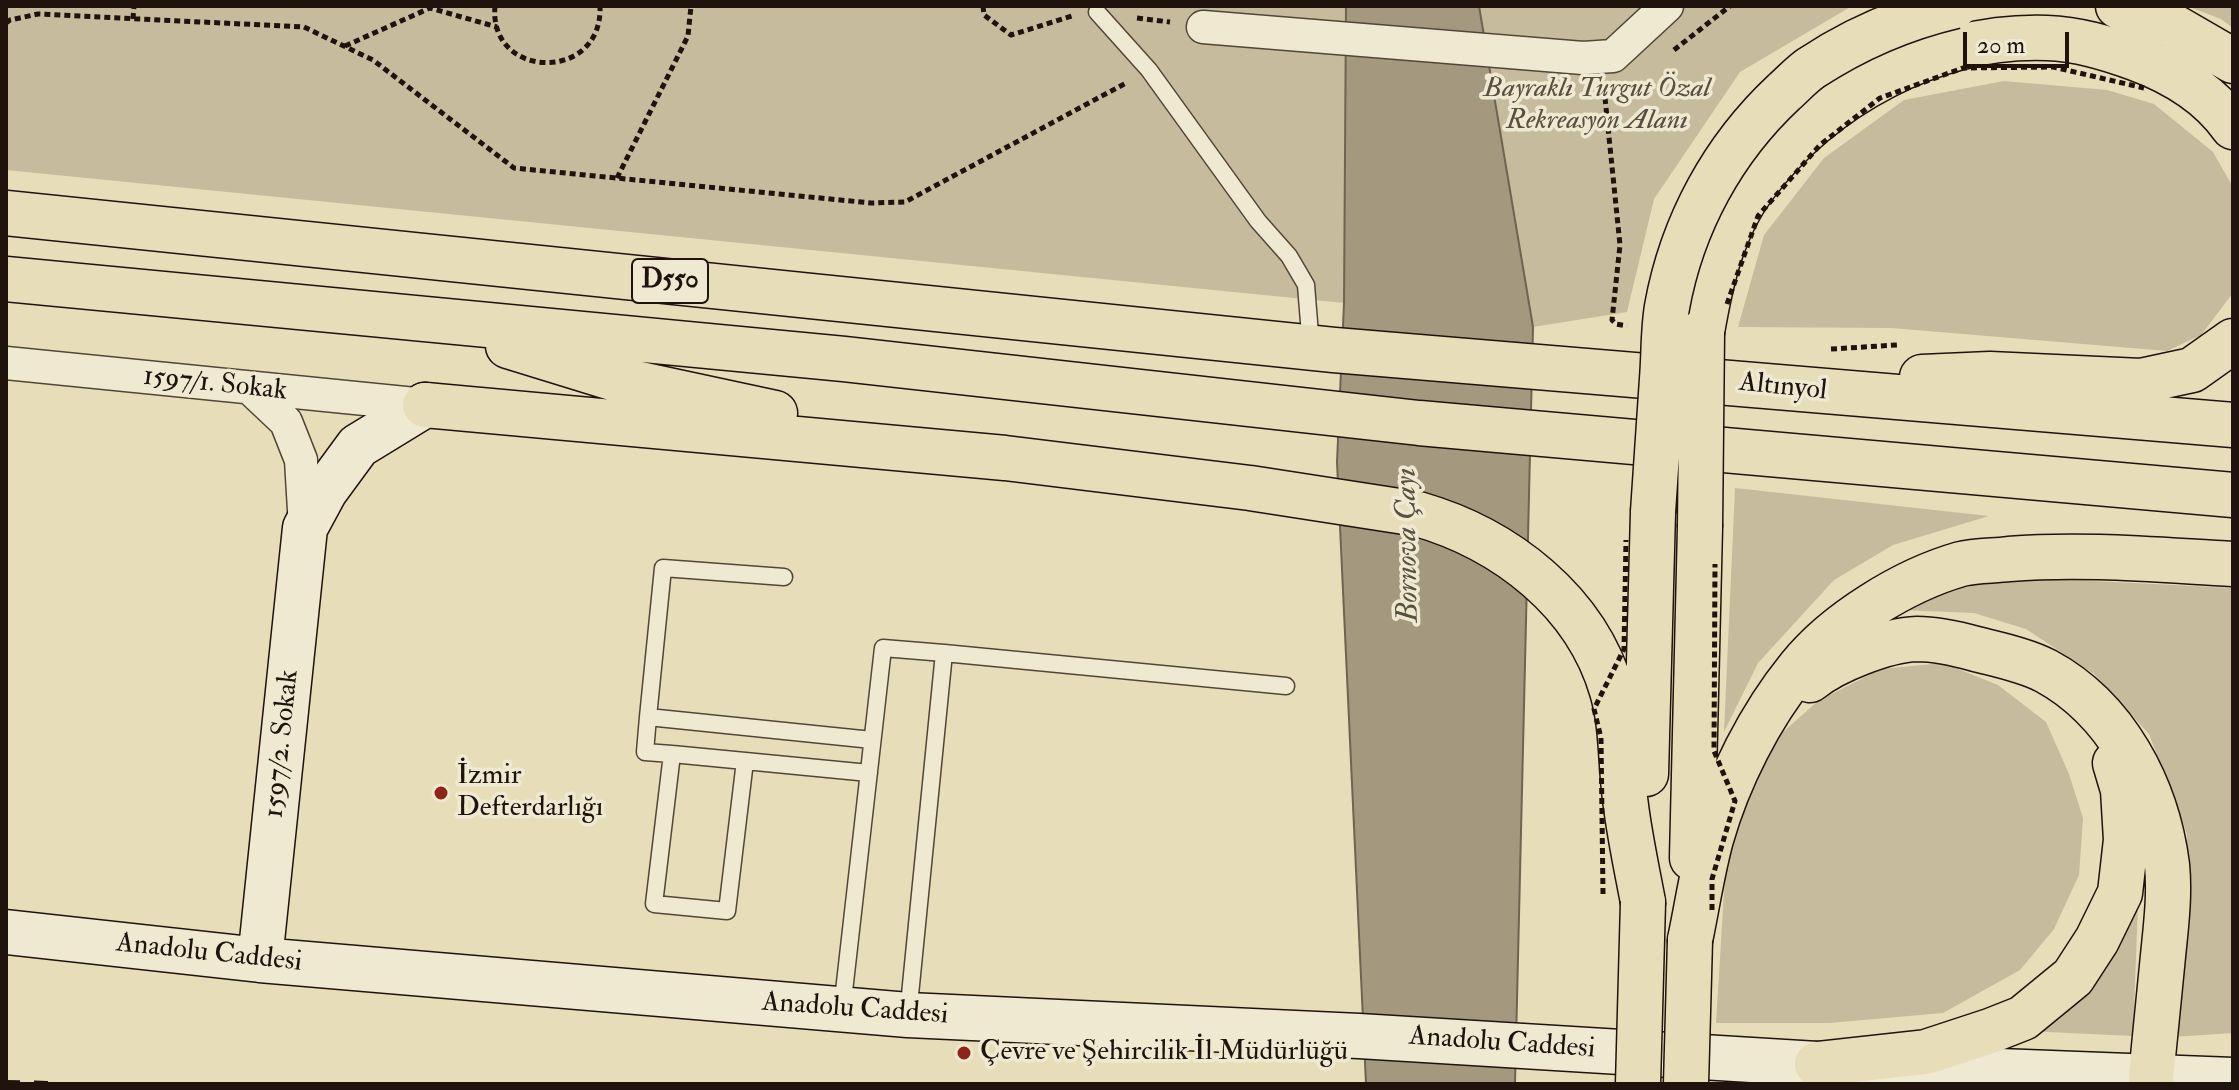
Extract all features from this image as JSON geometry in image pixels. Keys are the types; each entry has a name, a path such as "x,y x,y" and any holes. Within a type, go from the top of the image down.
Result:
{"main road":[{"path":"1638,1084 1653,512 1667,309 1677,262 1691,223 1733,149 1766,109 1809,69 1856,42 1904,21 1955,6"},
{"path":"2118,6 2171,25 2233,61"},
{"path":"1701,932 1702,332 1711,279 1728,230 1753,187 1784,150 1821,117 1865,86 1914,62 2008,40 2048,38 2102,46 2151,77 2201,92 2233,127"},
{"name":"D550","path":"6,213 1322,349"},
{"name":"D550","path":"6,279 860,361 1419,423 2233,495"},
{"path":"416,318 612,378 1005,458"},
{"path":"1831,393 1914,378 1990,374 2141,381 2192,370 2233,341"},
{"name":"Altınyol","path":"1322,349 2233,425"},
{"path":"305,528 325,491 358,446 425,405 1005,458 1250,488 1418,514 1470,533 1516,560 1547,584 1571,612 1594,647 1612,690 1620,733 1626,804 1643,902"},
{"name":"1597/2. Sokak","path":"260,960 305,528"},
{"path":"1686,1084 1711,839 1730,789 1765,718 1800,667 1830,638 1902,587 1963,564 2055,555 2233,564"},
{"path":"1765,718 1815,676 1865,651 1915,639 1958,644 2012,658 2044,670 2081,694 2130,752 2158,821 2167,867 2168,912 2151,1077"},
{"path":"1817,1064 1926,1052 1990,1031 2023,1018 2073,977 2097,940 2120,893 2126,840 2123,790 2110,746 2089,702"},
{"name":"Anadolu Caddesi","path":"6,932 260,960 908,1015 1359,1036 1817,1064 2233,1080"}],"street":[{"path":"1203,27 1583,58 1613,56 1667,6"},
{"name":"1597/1. Sokak","path":"6,363 425,405"},
{"path":"251,389 286,422 296,447 301,460 305,528"}],"lane":[{"path":"1097,12 1149,70 1258,221 1289,256 1306,285 1322,349"},
{"path":"784,577 663,568 645,752 869,773"},
{"path":"842,1010 883,648 1286,686"},
{"path":"908,1015 944,653"},
{"path":"648,717 872,740"},
{"path":"672,754 654,904 727,911 745,761"}],"path":[{"path":"133,19 134,6"},
{"path":"495,6 497,27 504,42 517,54 540,63 564,61 579,53 591,41 598,26 600,6"},
{"path":"617,178 688,36 691,6"},
{"path":"345,46 430,8 497,27"},
{"path":"6,23 38,14 304,27 373,60 514,168 871,203 905,202 1149,70"},
{"path":"1722,317 1758,216 1820,145 1880,98 1963,68 2053,67 2151,77"},
{"path":"1604,87 1620,245 1612,320 1616,324 1631,326"},
{"path":"1825,349 1900,345"},
{"path":"1701,932 1712,879 1735,801 1714,751 1715,549"}],"green space":[{"path":"6,6 1346,6 1344,303 6,170"},
{"name":"Bayraklı Turgut Özal Rekreasyon Alanı","path":"1479,6 1852,6 1740,72 1654,199 1627,312 1533,327"},
{"path":"2187,6 2233,6 2233,28 2221,19"},
{"path":"2004,81 2107,90 2154,104 2213,152 2233,187 2233,293 2201,335 2167,351 1891,328 1738,327 1764,235 1824,158 1904,100"},
{"path":"1735,488 1989,516 1893,545 1834,580 1758,663 1724,732"},
{"path":"2015,577 2233,588 2233,1033 2172,1037 2187,834 2149,734 2094,674 2026,629 1974,613 1901,610 1944,586"},
{"path":"1943,663 1998,685 2046,722 2069,774 2083,818 2079,875 2054,929 2020,970 1943,1013 1829,1023 1716,1023 1728,828 1774,740 1818,701 1881,669"},
{"path":"2139,877 2133,1036 2026,1031"}],"water":[{"name":"Bornova Çayı","path":"1346,6 1479,6 1533,327 1515,1084 1366,1084 1337,462 1344,303"}],"railway":[{"path":"6,1083 54,1084"}],"place":[{"name":"İzmir Defterdarlığı","path":"441,793"},
{"name":"Çevre ve Şehircilik İl Müdürlüğü","path":"964,1053"}]}
